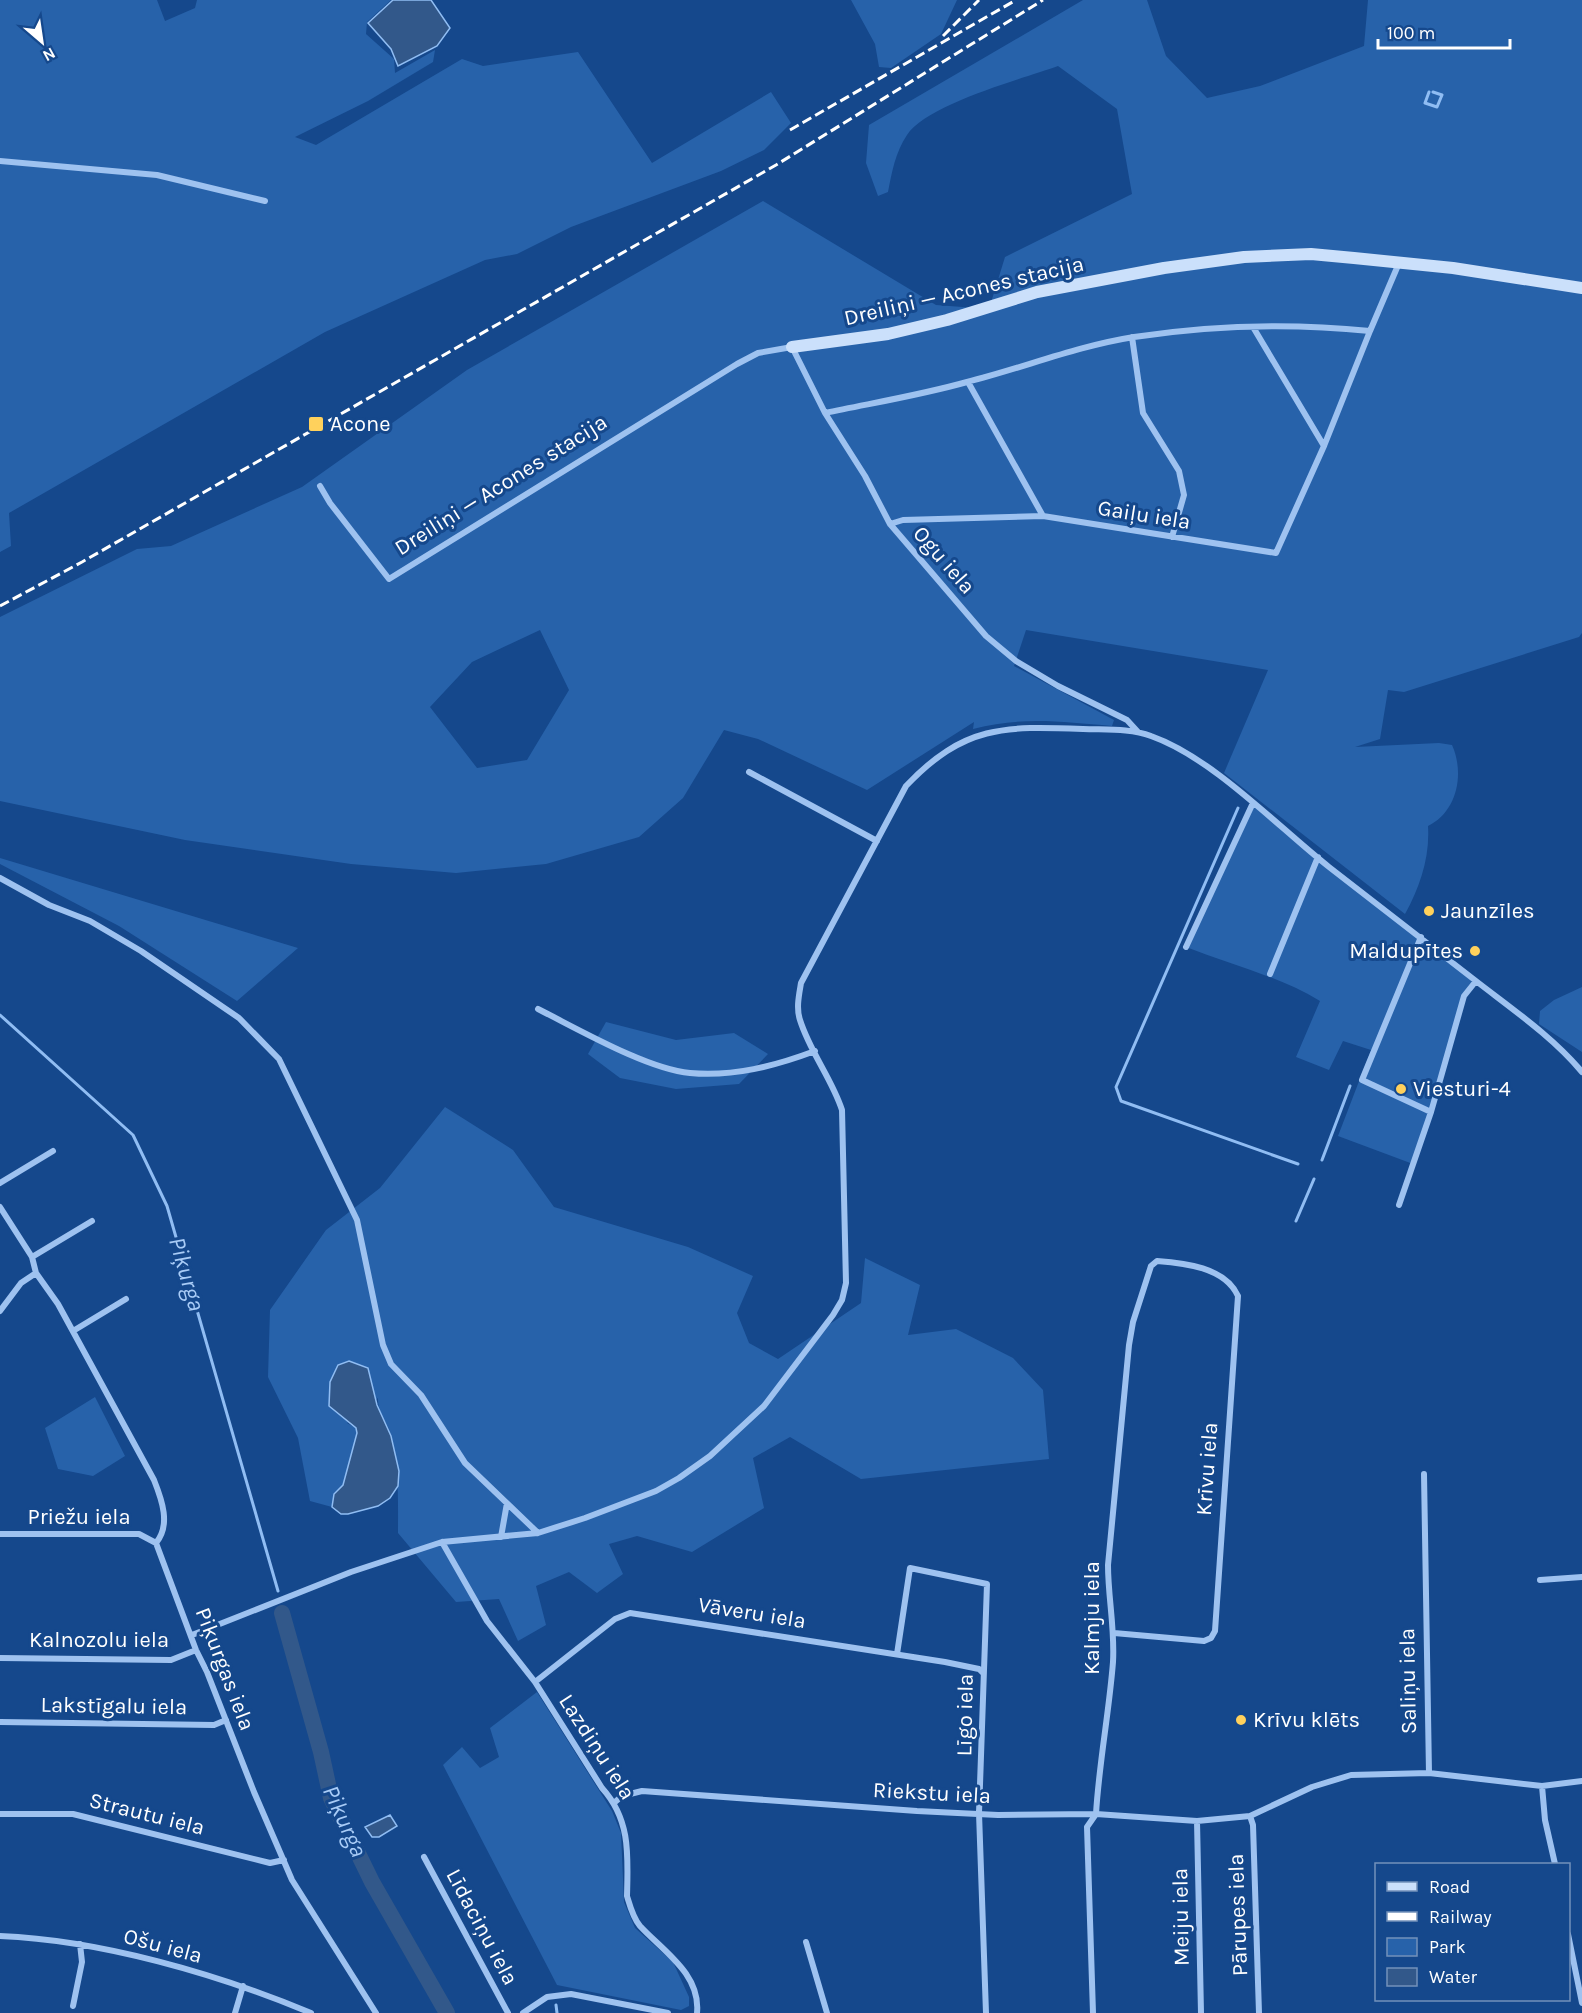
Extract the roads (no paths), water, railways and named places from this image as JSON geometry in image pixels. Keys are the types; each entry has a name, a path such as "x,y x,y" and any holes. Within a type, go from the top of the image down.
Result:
{"street":[{"path":"0,161 157,175 265,201"},
{"name":"Dreiliņi — Acones stacija","path":"320,486 330,503 389,579 758,353 888,334 947,320 1037,292 1244,257 1311,254 1453,268 1582,288"},
{"name":"Gaiļu iela","path":"890,524 903,520 1043,516 1276,554 1324,446 1399,263"},
{"path":"825,413 968,382 1051,356 1132,337 1194,330 1315,325 1370,331"},
{"path":"1253,327 1324,446"},
{"path":"1132,337 1143,413 1179,471 1184,495 1172,537"},
{"name":"Ogu iela","path":"792,347 825,413 865,476 890,524 986,636 1004,652 1058,686 1127,720 1138,732"},
{"path":"968,382 1043,516"},
{"path":"192,1635 351,1572 442,1542 538,1533 656,1491 680,1478 710,1456 764,1406 833,1315 846,1283 844,1128 836,1091 800,1020 797,1001 801,983 906,786 927,764 971,738 1007,728 1138,732 1160,739 1185,754 1397,918 1571,1058 1582,1072"},
{"path":"749,772 877,841"},
{"path":"1186,947 1252,805"},
{"path":"1270,974 1318,857"},
{"path":"0,878 49,905 90,921 141,951 239,1018 279,1059 357,1220 383,1345 391,1365 421,1395 465,1463 538,1533"},
{"path":"1421,937 1362,1080 1431,1112"},
{"path":"1399,1205 1431,1112 1464,996 1476,981"},
{"path":"538,1008 646,1060 688,1073 749,1071 815,1051"},
{"path":"0,1182 53,1151"},
{"path":"0,1207 32,1257 36,1273 73,1331 154,1480 162,1500 164,1520 162,1536 156,1543"},
{"path":"32,1257 92,1221"},
{"name":"Kalmju iela","path":"1093,2013 1087,1827 1096,1814 1114,1633 1108,1592 1108,1565 1133,1322 1151,1266 1157,1262"},
{"name":"Krīvu iela","path":"1114,1633 1204,1641 1211,1638 1215,1631 1238,1296 1234,1287 1211,1272 1190,1265 1157,1262"},
{"path":"0,1311 21,1282 36,1273"},
{"path":"73,1331 126,1299"},
{"name":"Saliņu iela","path":"1424,1474 1429,1773"},
{"path":"501,1537 507,1503"},
{"name":"Priežu iela","path":"0,1534 139,1534 156,1543"},
{"name":"Lazdiņu iela","path":"442,1542 487,1621 535,1682 598,1782 615,1802 626,1834 627,1896 630,1905 638,1924 679,1963 697,1999 697,2013"},
{"name":"Piķurgas iela","path":"156,1543 196,1650 292,1880 376,2013"},
{"name":"Līgo iela","path":"897,1654 910,1568 987,1584 979,1813 986,2013"},
{"path":"1540,1580 1582,1577"},
{"name":"Vāveru iela","path":"535,1682 615,1619 630,1613 962,1665 983,1673"},
{"name":"Kalnozolu iela","path":"0,1658 171,1660 196,1650"},
{"name":"Lakstīgalu iela","path":"0,1722 214,1725 226,1720"},
{"name":"Riekstu iela","path":"615,1802 622,1796 642,1791 771,1803 979,1813 1096,1814 1197,1821 1250,1816 1312,1787 1351,1775 1429,1773 1542,1786 1582,1781"},
{"path":"1542,1786 1545,1820 1555,1863"},
{"name":"Strautu iela","path":"0,1814 74,1814 270,1863 284,1860"},
{"name":"Pārupes iela","path":"1250,1816 1253,1825 1259,2013"},
{"name":"Meiju iela","path":"1197,1821 1201,2013"},
{"name":"Līdaciņu iela","path":"424,1857 508,2013"},
{"name":"Ošu iela","path":"0,1936 80,1944 243,1986 311,2013"},
{"path":"1570,1939 1582,2003"},
{"path":"806,1942 827,2013"},
{"path":"73,2006 82,1962 80,1944"},
{"path":"235,2013 243,1986"},
{"path":"523,2013 547,1997 571,1994 668,2013"}],"water":[{"path":"393,0 431,0 450,28 437,46 398,66 391,49 368,23"},
{"path":"349,1361 368,1368 377,1405 391,1436 399,1471 398,1486 390,1498 378,1506 341,1514 332,1507 334,1494 343,1485 357,1433 356,1428 329,1406 330,1382 338,1365"},
{"path":"390,1815 397,1826 379,1837 372,1837 365,1827"}],"waterway":[{"path":"1429,92 1425,103 1437,107 1442,95 1433,92"},
{"path":"1238,808 1116,1087 1121,1101 1298,1164"},
{"name":"Piķurga","path":"0,1015 133,1135 167,1206 278,1591"},
{"path":"1322,1160 1350,1086"},
{"path":"1296,1221 1314,1179"},
{"name":"Piķurga","path":"282,1613 321,1752 331,1798 372,1882 447,2013"},
{"path":"556,2005 557,2013"}],"railway":[{"path":"943,36 979,0"},
{"path":"790,130 1016,0"},
{"path":"0,606 82,562 776,165 1043,0"}],"place":[{"name":"Acone","path":"316,424"},
{"name":"Jaunzīles","path":"1429,911"},
{"name":"Maldupītes","path":"1475,951"},
{"name":"Viesturi-4","path":"1401,1089"},
{"name":"Krīvu klēts","path":"1241,1720"}]}
